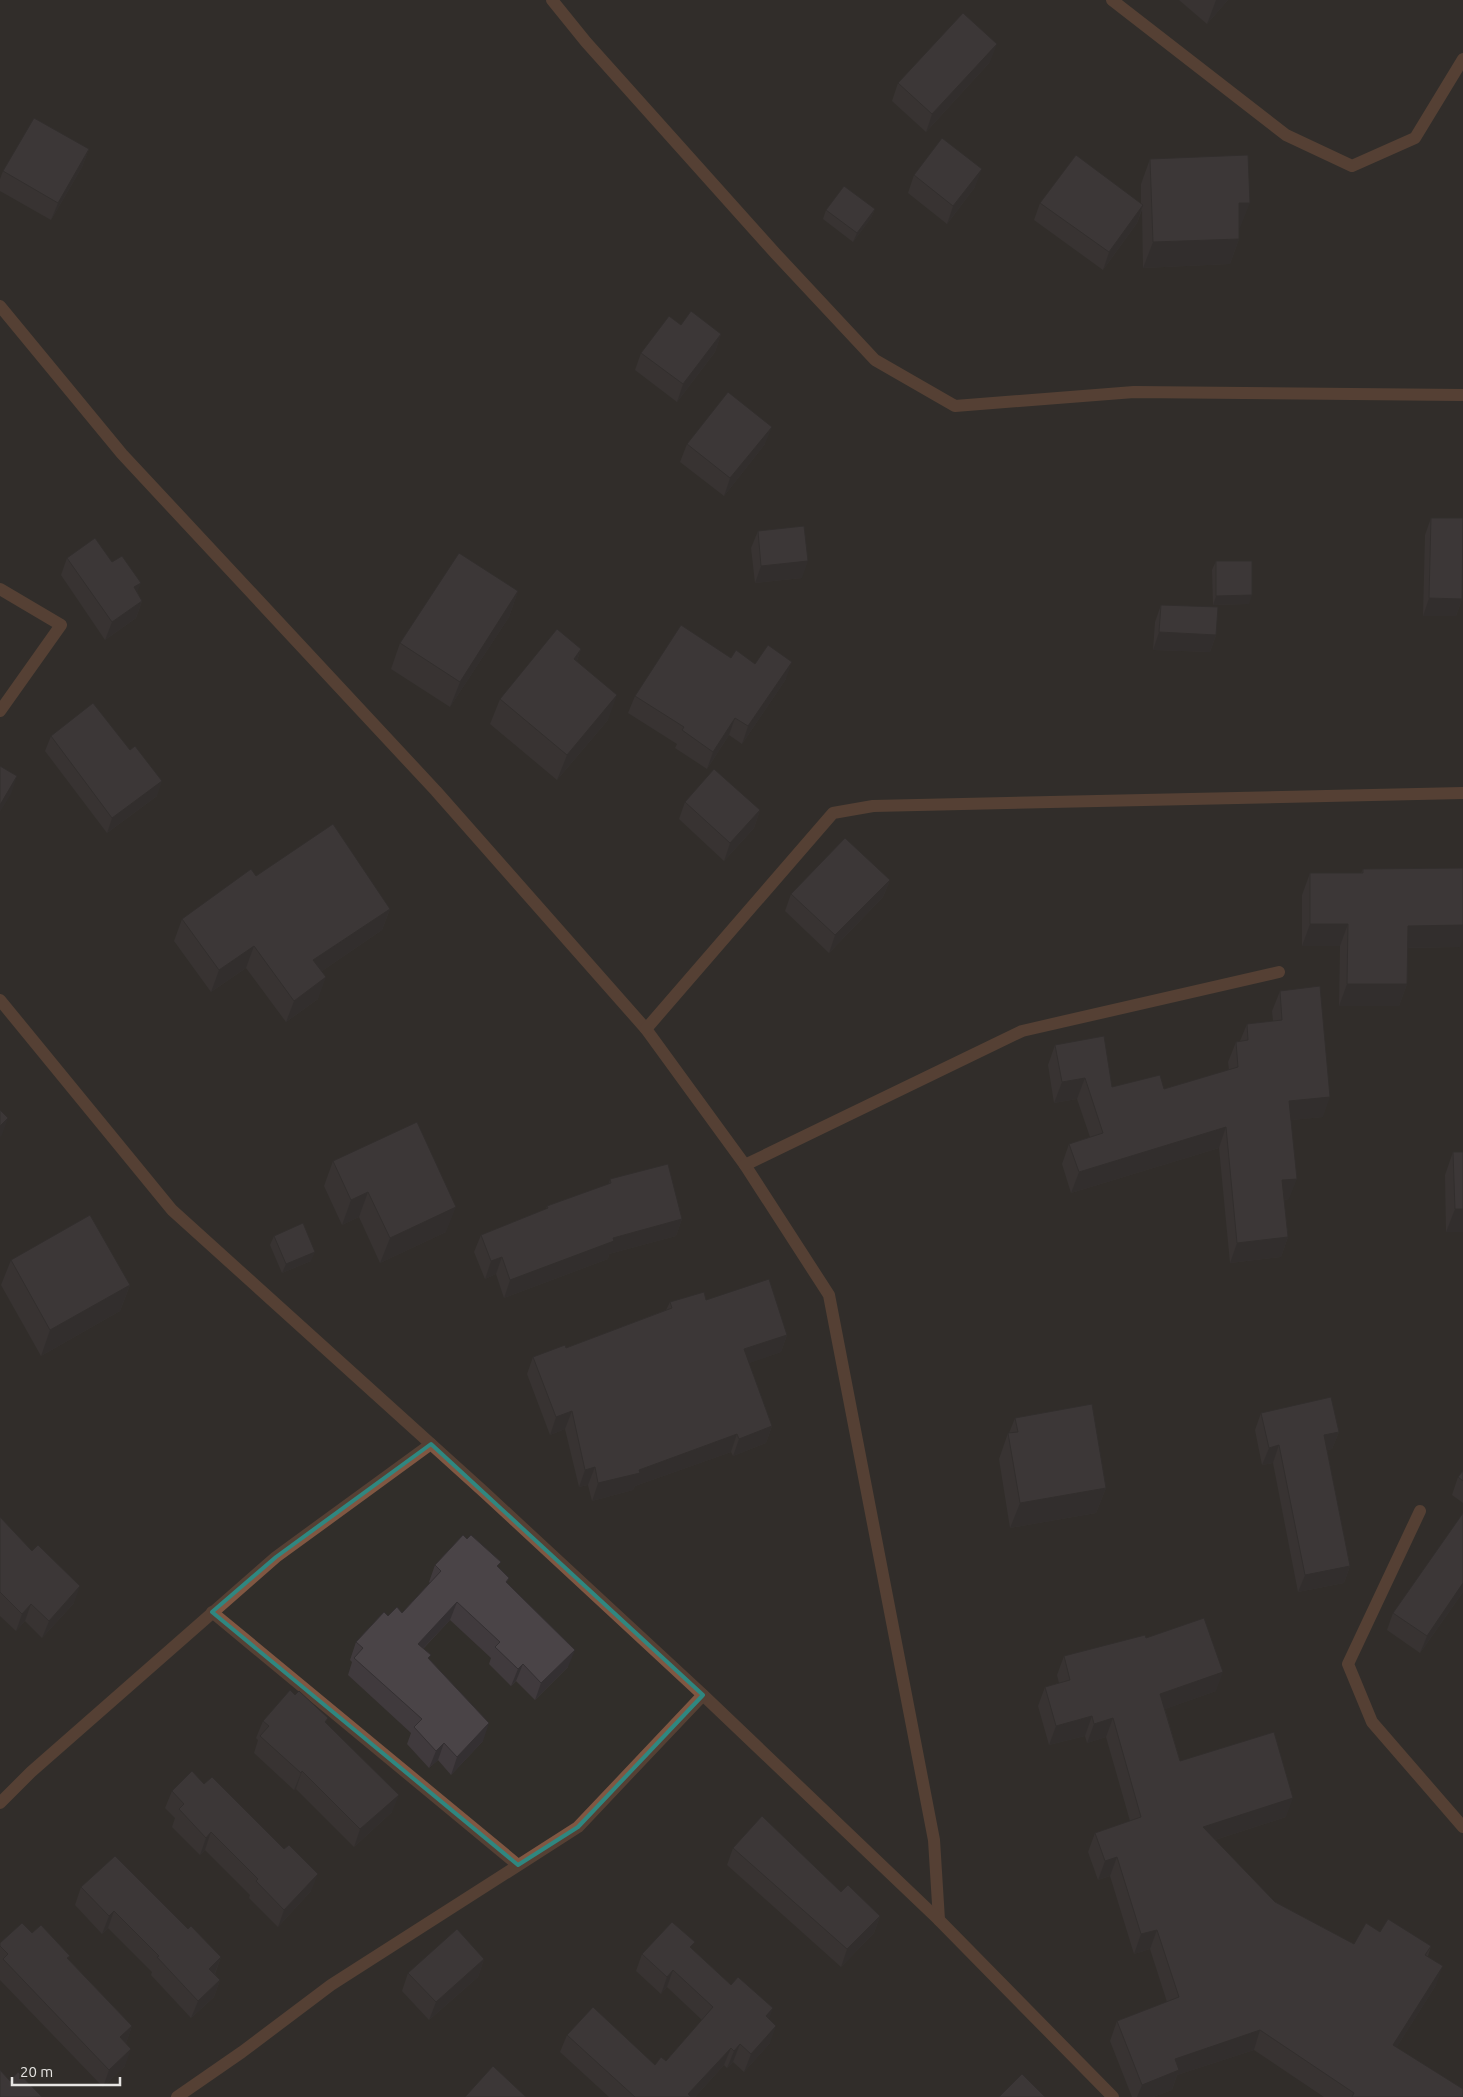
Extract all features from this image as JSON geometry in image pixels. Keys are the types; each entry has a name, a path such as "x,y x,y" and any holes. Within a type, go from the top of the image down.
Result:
{"street":[{"path":"552,0 586,42 775,253 875,360 955,406 1134,392 1463,395"},
{"path":"1112,0 1286,135 1352,166 1415,138 1463,59"},
{"path":"0,306 122,454 436,791 646,1029 745,1165 829,1295 934,1840 939,1920"},
{"path":"0,589 61,625 0,711"},
{"path":"646,1029 833,813 873,806 1463,793"},
{"path":"745,1165 1022,1031 1279,972"},
{"path":"0,1000 172,1210 703,1695 939,1920 1113,2097"},
{"path":"0,1803 31,1772 276,1557 430,1444"},
{"path":"1420,1511 1348,1664 1372,1722 1463,1827"},
{"path":"212,1612 518,1865"},
{"path":"177,2097 242,2052 330,1985 578,1827 703,1695"}],"highlighted area":[{"path":"431,1444 703,1695 578,1827 518,1865 212,1612 276,1557"}],"building":[{"path":"963,13 997,44 932,114 898,83"},
{"path":"34,118 89,149 58,203 3,171"},
{"path":"942,138 982,169 953,206 914,175"},
{"path":"1076,155 1143,205 1109,252 1040,203"},
{"path":"1248,155 1250,203 1239,203 1239,239 1153,242 1150,159"},
{"path":"844,186 875,209 857,233 826,210"},
{"path":"691,311 721,334 683,384 641,353 669,316 681,325"},
{"path":"728,392 772,427 730,478 687,444"},
{"path":"1431,518 1463,518 1462,599 1429,598"},
{"path":"804,526 808,561 761,566 758,531"},
{"path":"95,538 112,562 122,556 141,583 134,587 142,601 112,622 67,558"},
{"path":"459,553 518,591 460,682 400,643"},
{"path":"1216,561 1252,561 1252,595 1216,596"},
{"path":"1161,605 1218,607 1216,635 1159,632"},
{"path":"681,625 731,658 736,650 755,664 768,645 792,662 748,726 735,718 713,752 682,730 684,727 635,696"},
{"path":"557,629 581,649 574,659 617,695 567,755 500,699"},
{"path":"93,703 130,750 135,746 162,781 112,818 51,736"},
{"path":"0,766 17,776 0,805"},
{"path":"714,769 760,810 730,843 685,802"},
{"path":"333,824 390,909 313,960 326,977 294,1001 254,946 219,970 182,919 251,869 256,876"},
{"path":"845,838 890,880 835,935 791,894"},
{"path":"1463,868 1463,925 1408,926 1407,984 1347,984 1348,924 1310,924 1310,873 1363,873 1363,869"},
{"path":"1320,986 1330,1097 1289,1101 1297,1179 1282,1180 1288,1237 1237,1243 1226,1127 1079,1172 1069,1144 1103,1133 1085,1078 1062,1082 1055,1045 1104,1036 1112,1087 1160,1075 1164,1089 1238,1067 1236,1042 1248,1040 1247,1024 1282,1020 1280,991"},
{"path":"0,1110 8,1118 0,1126"},
{"path":"417,1122 456,1207 390,1238 368,1192 351,1200 333,1161"},
{"path":"1453,1152 1463,1152 1463,1209 1455,1209"},
{"path":"668,1164 682,1219 613,1238 614,1241 510,1280 502,1257 491,1261 481,1235 548,1208 547,1206 611,1183 610,1179"},
{"path":"90,1215 130,1285 50,1330 11,1260"},
{"path":"303,1223 315,1252 286,1264 274,1236"},
{"path":"769,1279 787,1335 744,1349 772,1426 739,1439 737,1434 639,1470 640,1473 598,1483 595,1467 585,1470 572,1411 556,1417 533,1357 565,1345 566,1348 672,1308 670,1302 704,1292 706,1300"},
{"path":"1331,1397 1339,1432 1324,1435 1350,1566 1305,1575 1279,1445 1269,1448 1261,1413"},
{"path":"1092,1404 1106,1488 1020,1503 1008,1433 1018,1432 1015,1418"},
{"path":"1463,1471 1463,1481 1458,1477"},
{"path":"1463,1513 1463,1583 1427,1636 1393,1613"},
{"path":"0,1517 32,1551 38,1545 80,1586 49,1621 31,1604 22,1614 0,1592"},
{"path":"463,1535 467,1539 471,1535 501,1562 497,1566 509,1578 506,1582 575,1650 541,1683 523,1664 518,1669 495,1647 500,1642 457,1602 418,1644 431,1655 428,1658 489,1723 457,1757 444,1743 436,1751 414,1727 422,1719 354,1658 363,1648 356,1642 384,1612 388,1616 397,1607 402,1613 441,1571 435,1565"},
{"path":"1204,1618 1223,1672 1160,1694 1180,1761 1274,1732 1293,1798 1203,1827 1275,1902 1354,1944 1366,1923 1380,1932 1388,1919 1431,1946 1425,1955 1443,1966 1393,2045 1463,2089 1463,2097 1352,2097 1354,2093 1260,2030 1175,2059 1179,2070 1142,2085 1117,2021 1179,1997 1157,1930 1141,1934 1117,1857 1105,1861 1095,1833 1141,1817 1113,1718 1094,1724 1092,1716 1056,1726 1045,1687 1070,1680 1064,1656 1145,1635 1146,1638"},
{"path":"290,1690 295,1695 299,1691 328,1718 325,1722 399,1795 360,1829 302,1771 301,1773 260,1736 269,1726 263,1721"},
{"path":"192,1771 204,1784 212,1777 284,1849 289,1845 318,1874 284,1910 256,1881 258,1879 211,1832 206,1838 179,1809 184,1804 172,1791"},
{"path":"762,1816 841,1892 848,1885 880,1916 847,1949 733,1848"},
{"path":"115,1856 188,1929 191,1926 221,1957 209,1969 220,1980 198,2001 157,1957 159,1956 114,1911 109,1916 81,1887"},
{"path":"672,1922 695,1942 690,1947 731,1985 738,1977 773,2008 766,2016 776,2026 751,2054 740,2044 734,2051 731,2048 688,2094 691,2097 635,2097 567,2035 593,2007 655,2065 661,2057 666,2061 713,2007 673,1970 667,1977 642,1954"},
{"path":"22,1923 32,1933 41,1925 70,1956 67,1958 132,2026 120,2037 131,2049 109,2070 3,1959 8,1954 0,1946 0,1943"},
{"path":"457,1929 484,1959 436,2002 408,1973"},
{"path":"493,2066 526,2097 465,2097"},
{"path":"0,2070 10,2081 18,2072 42,2097 0,2097"},
{"path":"1022,2074 1045,2097 999,2097"}]}
